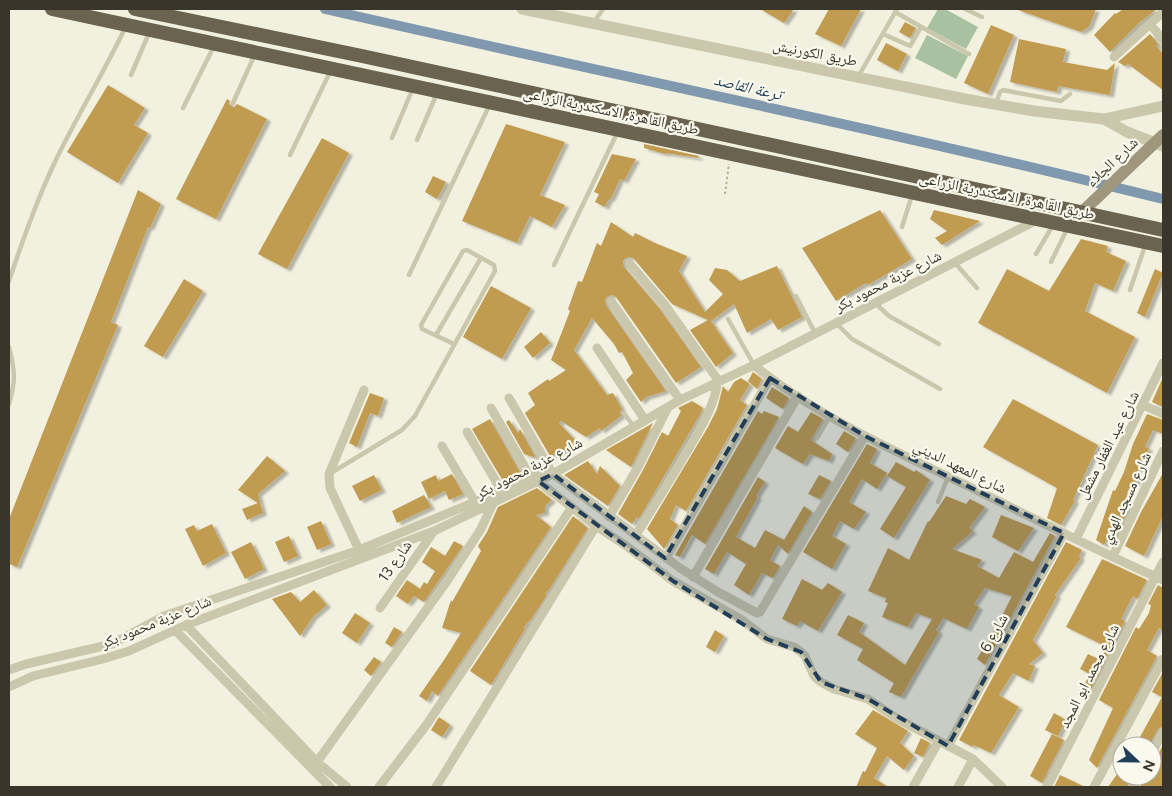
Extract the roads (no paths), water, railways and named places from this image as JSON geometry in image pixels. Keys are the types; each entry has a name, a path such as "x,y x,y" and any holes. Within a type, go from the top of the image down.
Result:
{"highway":[{"name":"طريق القاهرة, الاسكندرية الزراعى","path":"52,9 1163,246"},
{"name":"طريق القاهرة, الاسكندرية الزراعى","path":"136,9 362,56 1163,230"},
{"path":"285,58 289,41"},
{"path":"358,74 362,56"}],"main road":[{"name":"شارع الجلاء","path":"1082,212 1141,157 1160,142"}],"street":[{"name":"طريق الكورنيش","path":"522,9 1042,112 1104,119 1163,106"},
{"path":"1114,58 1163,12"},
{"path":"1150,24 1163,40"},
{"name":"طريق الكورنيش","path":"1104,119 1127,132 1160,142"},
{"name":"شارع عزبة محمود بكر","path":"9,687 32,676 128,651 186,625 434,531 492,503 718,380 754,365 1038,220"},
{"path":"629,263 665,304 718,380 713,402 698,432 636,535"},
{"path":"611,300 680,400"},
{"path":"597,348 646,420"},
{"name":"شارع عبد الغفار مشعل","path":"1076,539 1163,363"},
{"name":"شارع المعهد الديني","path":"754,365 798,396 865,436 1160,578"},
{"path":"666,558 770,378"},
{"path":"359,550 330,488 329,474 364,390"},
{"path":"693,577 798,396"},
{"path":"509,398 551,471 609,517 693,577 755,613 760,612 865,436"},
{"path":"1143,405 1163,414"},
{"path":"609,517 668,407"},
{"path":"491,408 534,479 596,526 626,544 673,582 742,620 766,639 794,647 805,656 814,676 821,682 834,689 868,698 896,718 973,759 1002,787"},
{"path":"467,432 501,490"},
{"path":"442,446 475,502"},
{"name":"شارع مسجد الهدي","path":"1113,556 1163,451"},
{"name":"شارع عزبة محمود بكر","path":"9,670 26,664 112,644 164,616 359,550 501,490 534,479"},
{"path":"317,762 447,581 481,529 492,503"},
{"path":"379,787 427,724 572,507"},
{"path":"436,787 596,526"},
{"name":"شارع 13","path":"380,608 434,531"},
{"name":"شارع 6","path":"948,746 1064,533"},
{"name":"شارع محمد ابو المجد","path":"1047,787 1160,578 1163,562"},
{"path":"186,625 317,762 347,787"},
{"path":"175,630 330,787"},
{"path":"1094,787 1163,659"},
{"path":"913,787 939,742"},
{"path":"958,787 973,759"}],"lane":[{"path":"593,23 603,9"},
{"path":"965,9 982,17"},
{"path":"858,77 896,10 921,27 969,54"},
{"path":"9,282 29,223 55,163 127,24"},
{"path":"883,34 910,46 921,27"},
{"path":"131,75 150,29"},
{"path":"183,108 215,43"},
{"path":"232,103 256,52"},
{"path":"290,155 332,68"},
{"path":"392,138 414,86"},
{"path":"995,104 1000,92 1003,90 1061,101 1070,94"},
{"path":"417,140 438,91"},
{"path":"410,275 490,102"},
{"path":"554,265 618,130"},
{"path":"902,227 912,193"},
{"path":"1036,254 1054,223"},
{"path":"1051,262 1069,226"},
{"path":"1130,290 1146,242"},
{"path":"329,474 402,430 415,416 495,271 494,265 467,250 463,252 421,325 422,329 454,344"},
{"path":"436,335 481,258"},
{"path":"955,262 977,288"},
{"path":"796,296 815,333"},
{"path":"875,303 889,316 939,344"},
{"path":"728,319 754,365"},
{"path":"836,323 852,339 940,389"},
{"path":"9,347 14,366 15,384 9,404"},
{"path":"624,413 634,427"},
{"path":"817,438 830,416"},
{"path":"938,502 948,477"}],"waterway":[{"name":"ترعة القاصد","path":"325,9 849,125 1163,199"}]}
